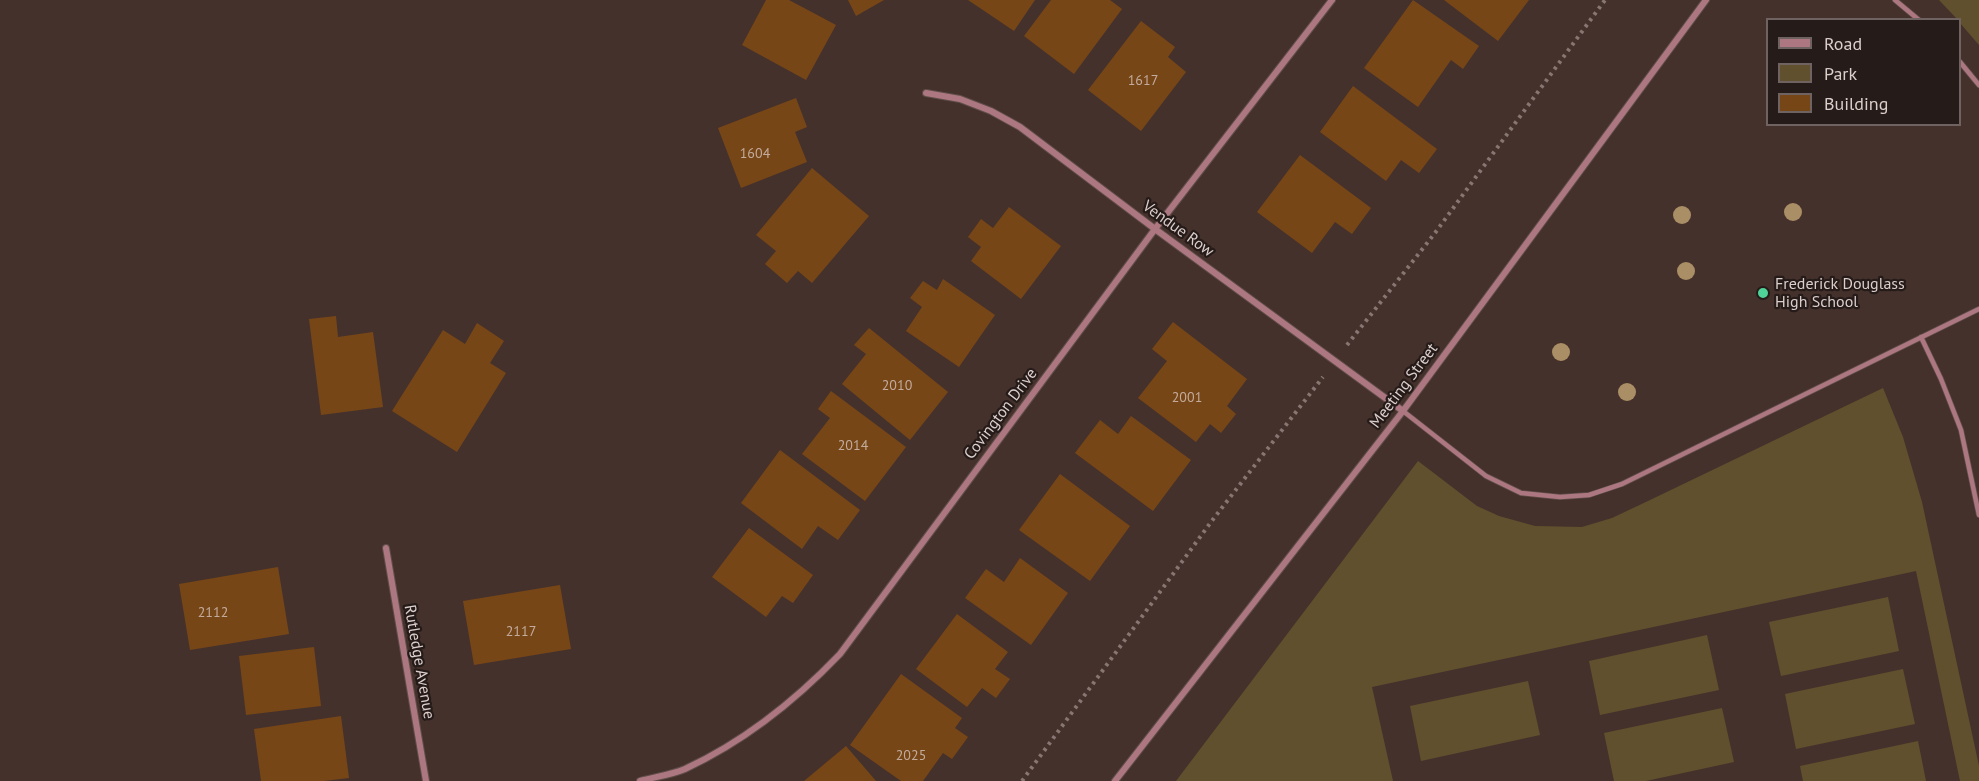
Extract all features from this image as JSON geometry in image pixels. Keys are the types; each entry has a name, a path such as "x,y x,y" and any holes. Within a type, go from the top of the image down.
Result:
{"street":[{"name":"Covington Drive","path":"640,781 683,770 734,742 812,683 840,654 1155,229 1332,0"},
{"name":"Meeting Street","path":"1114,781 1403,411 1706,0"},
{"name":"Vendue Row","path":"926,93 960,99 991,111 1020,127 1403,411"},
{"name":"Rutledge Avenue","path":"386,548 426,781"}],"lane":[{"path":"1895,0 1917,18"},
{"path":"1961,64 1979,85"},
{"path":"1403,411 1486,476 1521,493 1560,497 1589,495 1622,484 1979,309"},
{"path":"1921,337 1961,430 1979,515"}],"path":[{"path":"1351,340 1435,233 1605,0"},
{"path":"1022,781 1211,522 1322,378"}],"green space":[{"path":"1939,0 1979,0 1979,45 1961,24 1961,18 1956,18"},
{"path":"1883,388 1903,437 1922,502 1979,766 1979,781 1960,781 1916,571 1372,687 1393,781 1176,781 1418,461 1477,506 1499,516 1535,526 1582,527 1612,518"},
{"path":"1888,597 1899,651 1781,676 1769,622"},
{"path":"1707,635 1719,690 1600,715 1589,661"},
{"path":"1903,669 1915,724 1796,749 1785,694"},
{"path":"1528,681 1540,735 1421,761 1410,706"},
{"path":"1722,708 1734,762 1646,781 1614,781 1604,733"},
{"path":"1918,741 1926,781 1803,781 1800,766"}],"building":[{"path":"766,0 789,0 836,25 806,80 742,45"},
{"path":"848,0 884,0 856,16"},
{"path":"968,0 1035,0 1014,31"},
{"path":"1051,0 1110,0 1122,9 1074,74 1024,36"},
{"path":"1413,0 1479,46 1463,69 1451,60 1418,107 1364,68"},
{"path":"1444,0 1529,0 1498,41"},
{"path":"1141,21 1175,47 1168,57 1186,72 1141,131 1088,90"},
{"path":"1353,86 1437,149 1419,173 1401,160 1386,181 1320,132"},
{"path":"796,98 807,127 795,132 807,162 741,188 718,128"},
{"path":"1300,155 1371,208 1352,234 1335,222 1312,253 1257,212"},
{"path":"812,168 869,216 812,283 798,271 787,283 765,264 776,251 756,235"},
{"path":"1009,207 1061,246 1021,299 971,261 981,247 968,237 981,219 993,228"},
{"path":"943,279 995,315 959,367 906,331 922,307 910,298 923,281 937,290"},
{"path":"336,316 338,337 373,332 383,407 321,415 309,319"},
{"path":"1173,322 1247,379 1227,406 1236,414 1221,433 1210,424 1196,442 1138,398 1167,361 1152,349"},
{"path":"477,323 504,341 490,363 506,373 457,452 392,411 443,330 465,344"},
{"path":"869,328 948,392 910,440 842,384 866,354 854,345"},
{"path":"831,391 906,447 865,501 802,454 830,418 818,409"},
{"path":"1131,416 1191,460 1153,511 1075,453 1100,420 1118,434"},
{"path":"780,450 860,510 838,540 818,526 802,549 741,503"},
{"path":"1060,474 1130,526 1090,581 1019,530"},
{"path":"749,528 813,575 793,603 782,596 766,617 712,577"},
{"path":"1020,558 1068,593 1031,645 965,598 986,569 1004,582"},
{"path":"278,567 289,634 190,650 179,584"},
{"path":"560,585 571,649 474,665 463,601"},
{"path":"957,614 1008,652 995,669 1010,679 996,698 982,688 967,707 916,669"},
{"path":"314,647 321,706 246,715 239,656"},
{"path":"901,674 962,718 955,728 968,737 952,759 943,753 923,781 901,781 850,745"},
{"path":"341,716 349,778 324,781 261,781 254,729"},
{"path":"846,746 876,781 804,781"}],"place":[{"name":"Frederick Douglass High School","path":"1763,293"}]}
